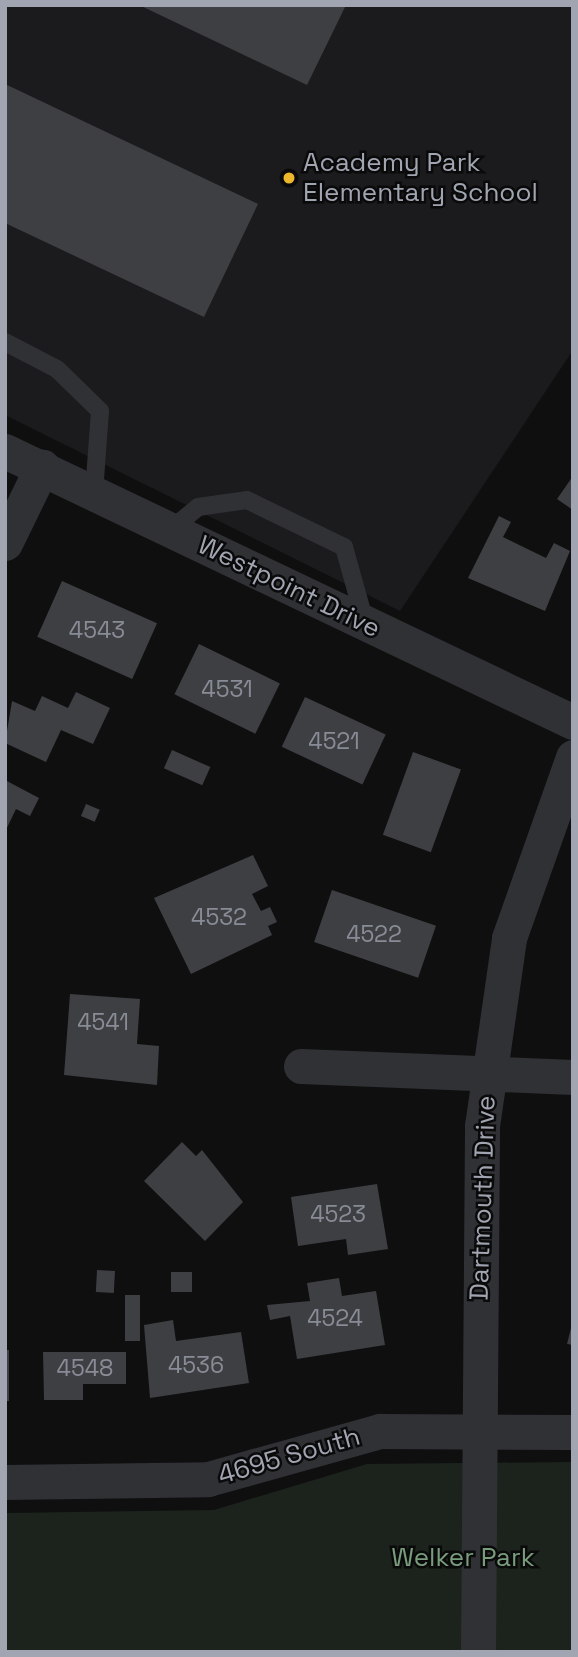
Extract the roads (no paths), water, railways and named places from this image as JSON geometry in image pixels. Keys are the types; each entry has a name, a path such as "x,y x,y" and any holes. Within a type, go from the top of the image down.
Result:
{"street":[{"name":"Westpoint Drive","path":"5,451 573,722"},
{"path":"5,543 42,467"},
{"name":"Dartmouth Drive","path":"478,1652 487,1078 509,939 573,757"},
{"path":"301,1066 487,1078 573,1077"},
{"name":"4695 South","path":"5,1482 188,1482 258,1468 359,1434 573,1432"}],"lane":[{"path":"5,342 57,369 100,411 94,493"},
{"path":"170,530 198,507 247,500 344,548 366,625"}],"place":[{"name":"Academy Park Elementary School","path":"289,178"}],"park label":[{"name":"Welker Park","path":"463,1558"}]}
